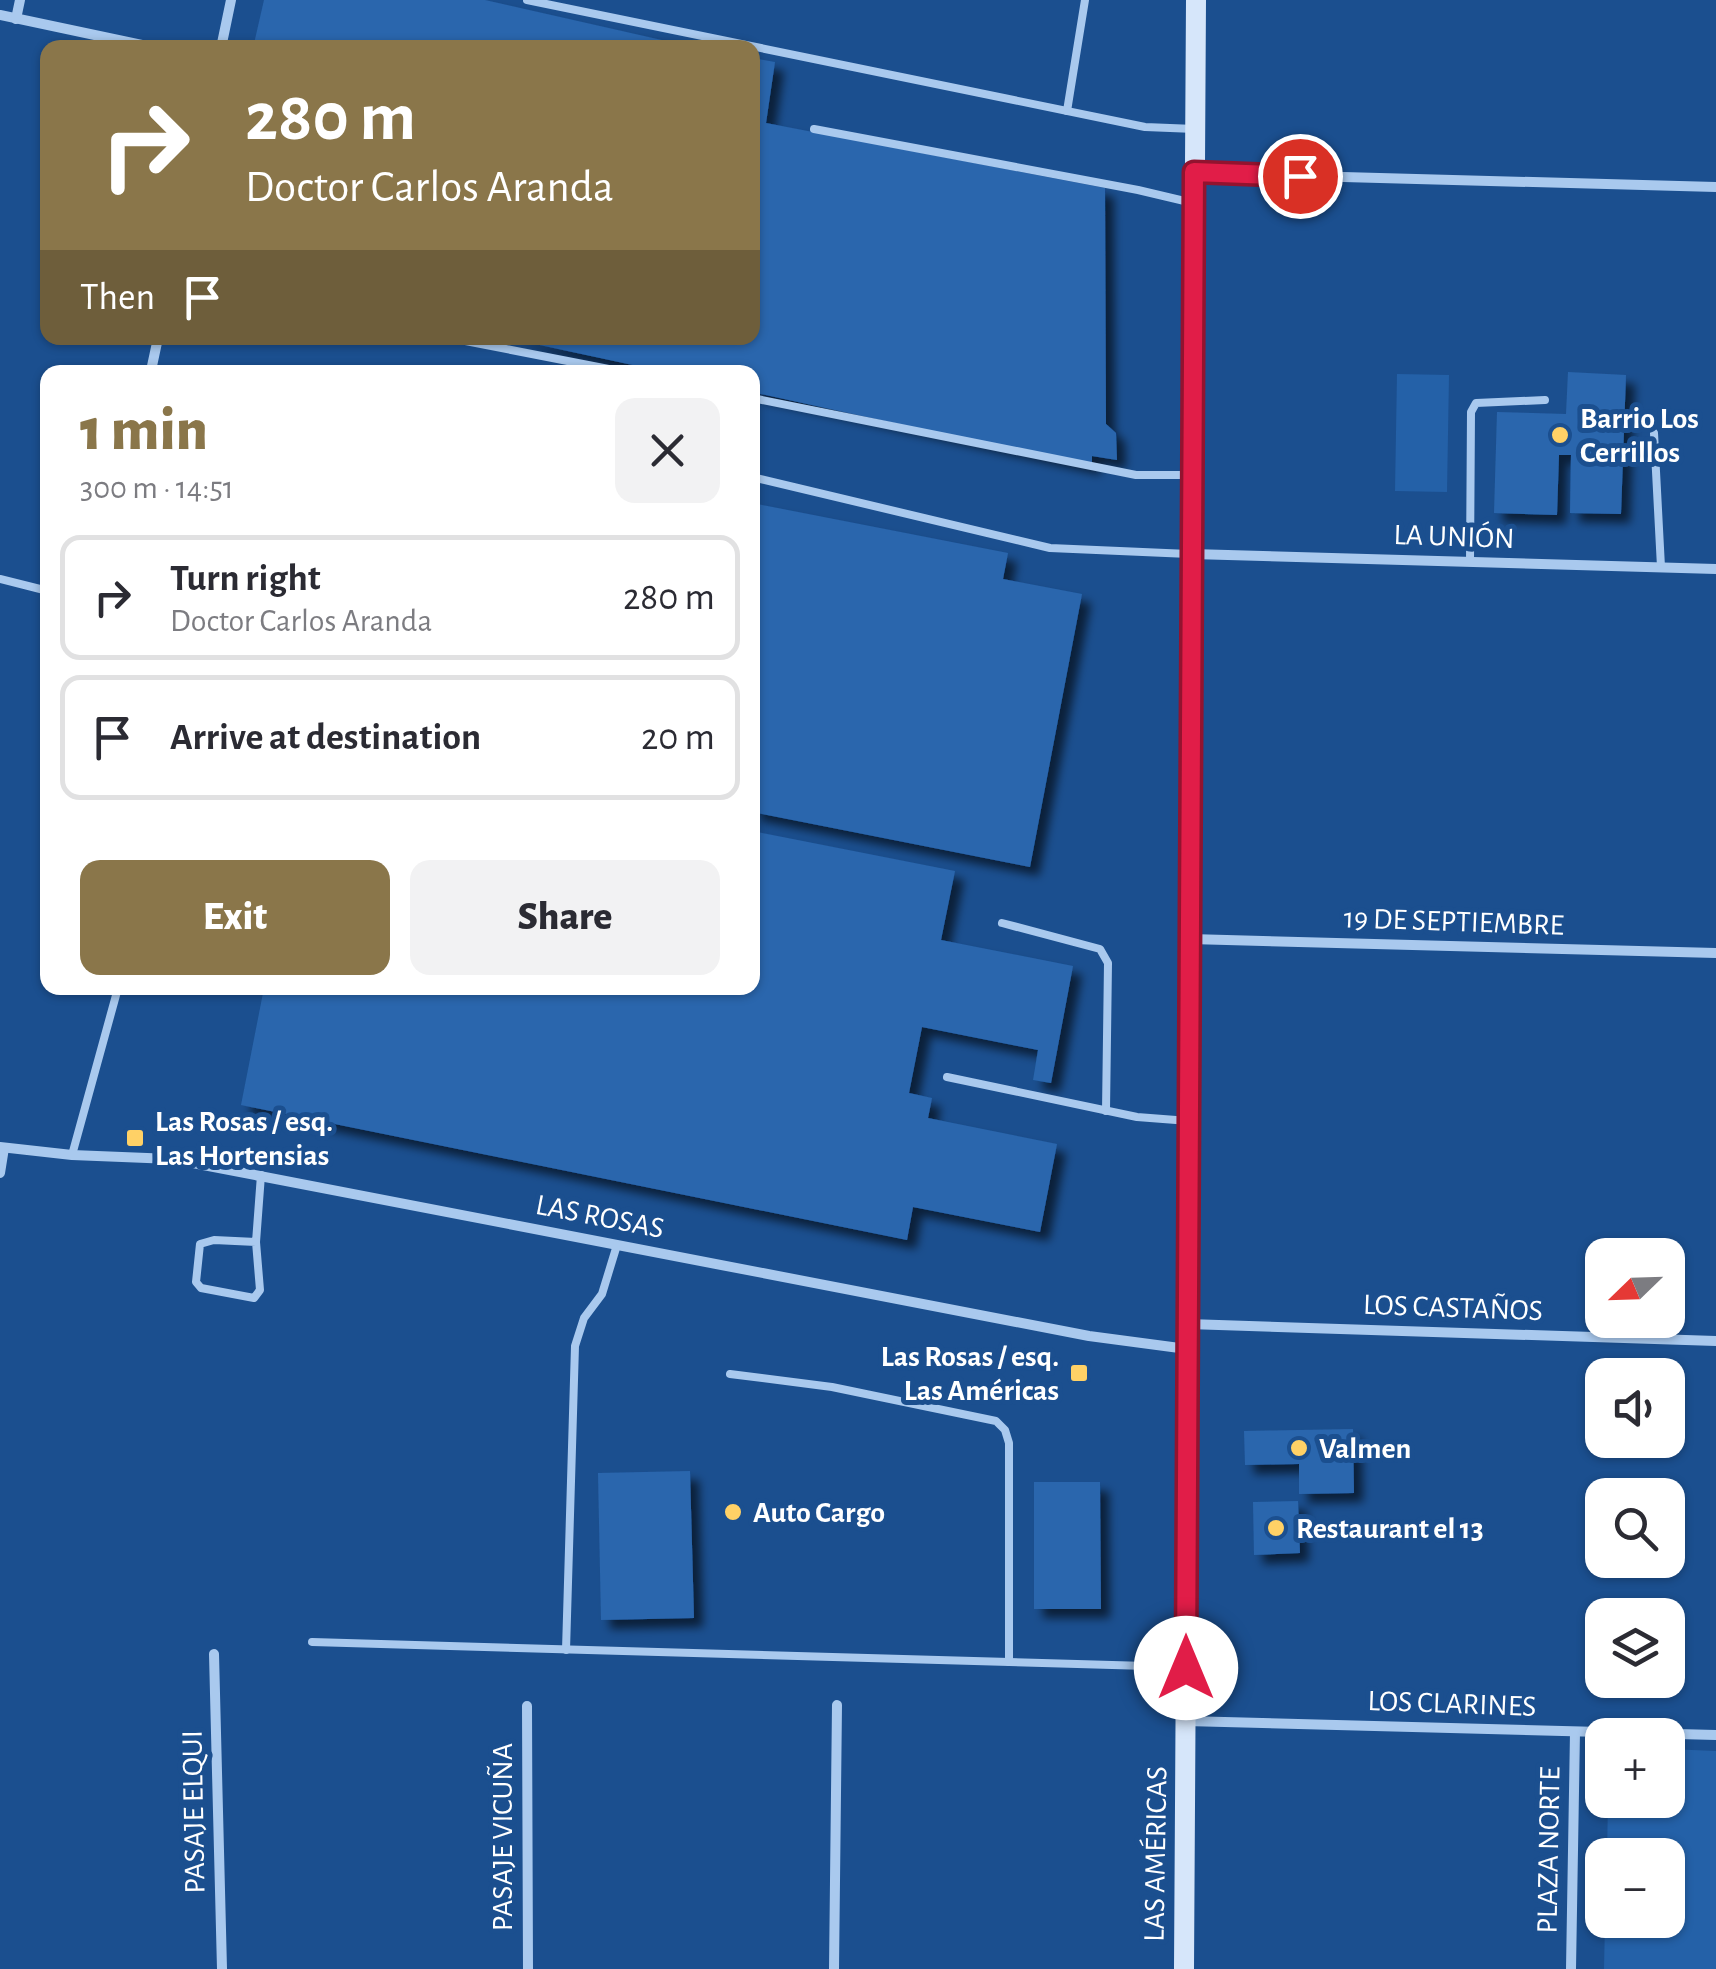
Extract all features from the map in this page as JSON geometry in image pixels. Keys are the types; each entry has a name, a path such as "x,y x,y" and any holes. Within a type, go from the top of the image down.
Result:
{"street":[{"path":"16,19 20,0"},
{"path":"223,40 231,0"},
{"name":"LAS AMÉRICAS","path":"1184,1969 1196,0"},
{"path":"0,16 117,40"},
{"path":"1194,172 1716,187"},
{"name":"LA UNIÓN","path":"1191,554 1716,569"},
{"name":"19 DE SEPTIEMBRE","path":"1190,940 1716,954"},
{"path":"0,1173 2,1147"},
{"name":"LAS ROSAS","path":"2,1147 72,1155 172,1158 1090,1336 1188,1349"},
{"name":"LOS CASTAÑOS","path":"1188,1324 1716,1341"},
{"name":"PASAJE ELQUI","path":"214,1654 222,1969"},
{"path":"834,1969 837,1705"},
{"name":"PASAJE VICUÑA","path":"526,1706 528,1969"},
{"name":"LOS CLARINES","path":"1186,1721 1716,1736"},
{"name":"PLAZA NORTE","path":"1571,1969 1575,1732"}],"lane":[{"path":"527,0 722,40"},
{"path":"1067,111 1086,0"},
{"path":"760,48 1144,127 1195,129"},
{"path":"814,129 1193,203"},
{"path":"486,345 588,365"},
{"path":"760,400 1136,475 1194,475"},
{"path":"1470,562 1471,412 1476,403 1545,400"},
{"path":"1654,433 1661,567"},
{"path":"760,480 1050,548 1191,554"},
{"path":"0,579 40,589"},
{"path":"1002,923 1100,949 1108,963 1106,1111"},
{"path":"72,1155 116,995"},
{"path":"947,1077 1137,1117 1189,1121"},
{"path":"256,1242 214,1240 200,1244 196,1282 201,1288 254,1298 260,1290 256,1242 261,1176"},
{"path":"566,1650 575,1346 584,1318 602,1294 617,1246"},
{"path":"730,1374 996,1420 1006,1430 1009,1662"},
{"path":"312,1642 1186,1668"}],"shaded area":[{"path":"1397,374 1449,375 1447,492 1395,491"},
{"path":"1685,1750 1716,1751 1716,1969 1604,1969 1605,1938 1685,1938 1685,1838 1607,1838 1608,1818 1685,1818"}],"building":[{"path":"264,0 485,0 662,40 255,40"},
{"path":"760,59 775,62 766,123 1105,188 1106,424 1116,433 1117,460 1092,456 1092,466 760,394 760,365 633,365 540,345 760,345"},
{"name":"Barrio Los Cerrillos","path":"1568,372 1626,375 1621,514 1570,513 1571,455 1559,455 1557,515 1494,513 1497,412 1566,414"},
{"path":"760,505 1008,553 1003,579 1082,594 1030,867 760,814"},
{"path":"760,833 955,871 941,940 1073,966 1051,1083 1033,1080 1038,1050 922,1027 909,1093 932,1098 928,1118 1057,1144 1040,1232 913,1207 907,1240 241,1105 263,995 760,995"},
{"name":"Valmen","path":"1353,1429 1354,1493 1299,1494 1299,1464 1245,1465 1244,1431"},
{"path":"690,1471 694,1618 601,1620 598,1473"},
{"path":"1034,1482 1100,1482 1101,1609 1034,1609"},
{"name":"Restaurant el 13","path":"1298,1501 1300,1553 1254,1555 1253,1502"}],"place":[{"name":"Barrio Los Cerrillos","path":"1560,435"},
{"name":"Las Rosas / esq. Las Hortensias","path":"135,1138"},
{"name":"Las Rosas / esq. Las Américas","path":"1079,1373"},
{"name":"Valmen","path":"1299,1448"},
{"name":"Auto Cargo","path":"733,1512"},
{"name":"Restaurant el 13","path":"1276,1528"}],"route":[{"path":"1186,1668 1194,172 1300,176"}]}
